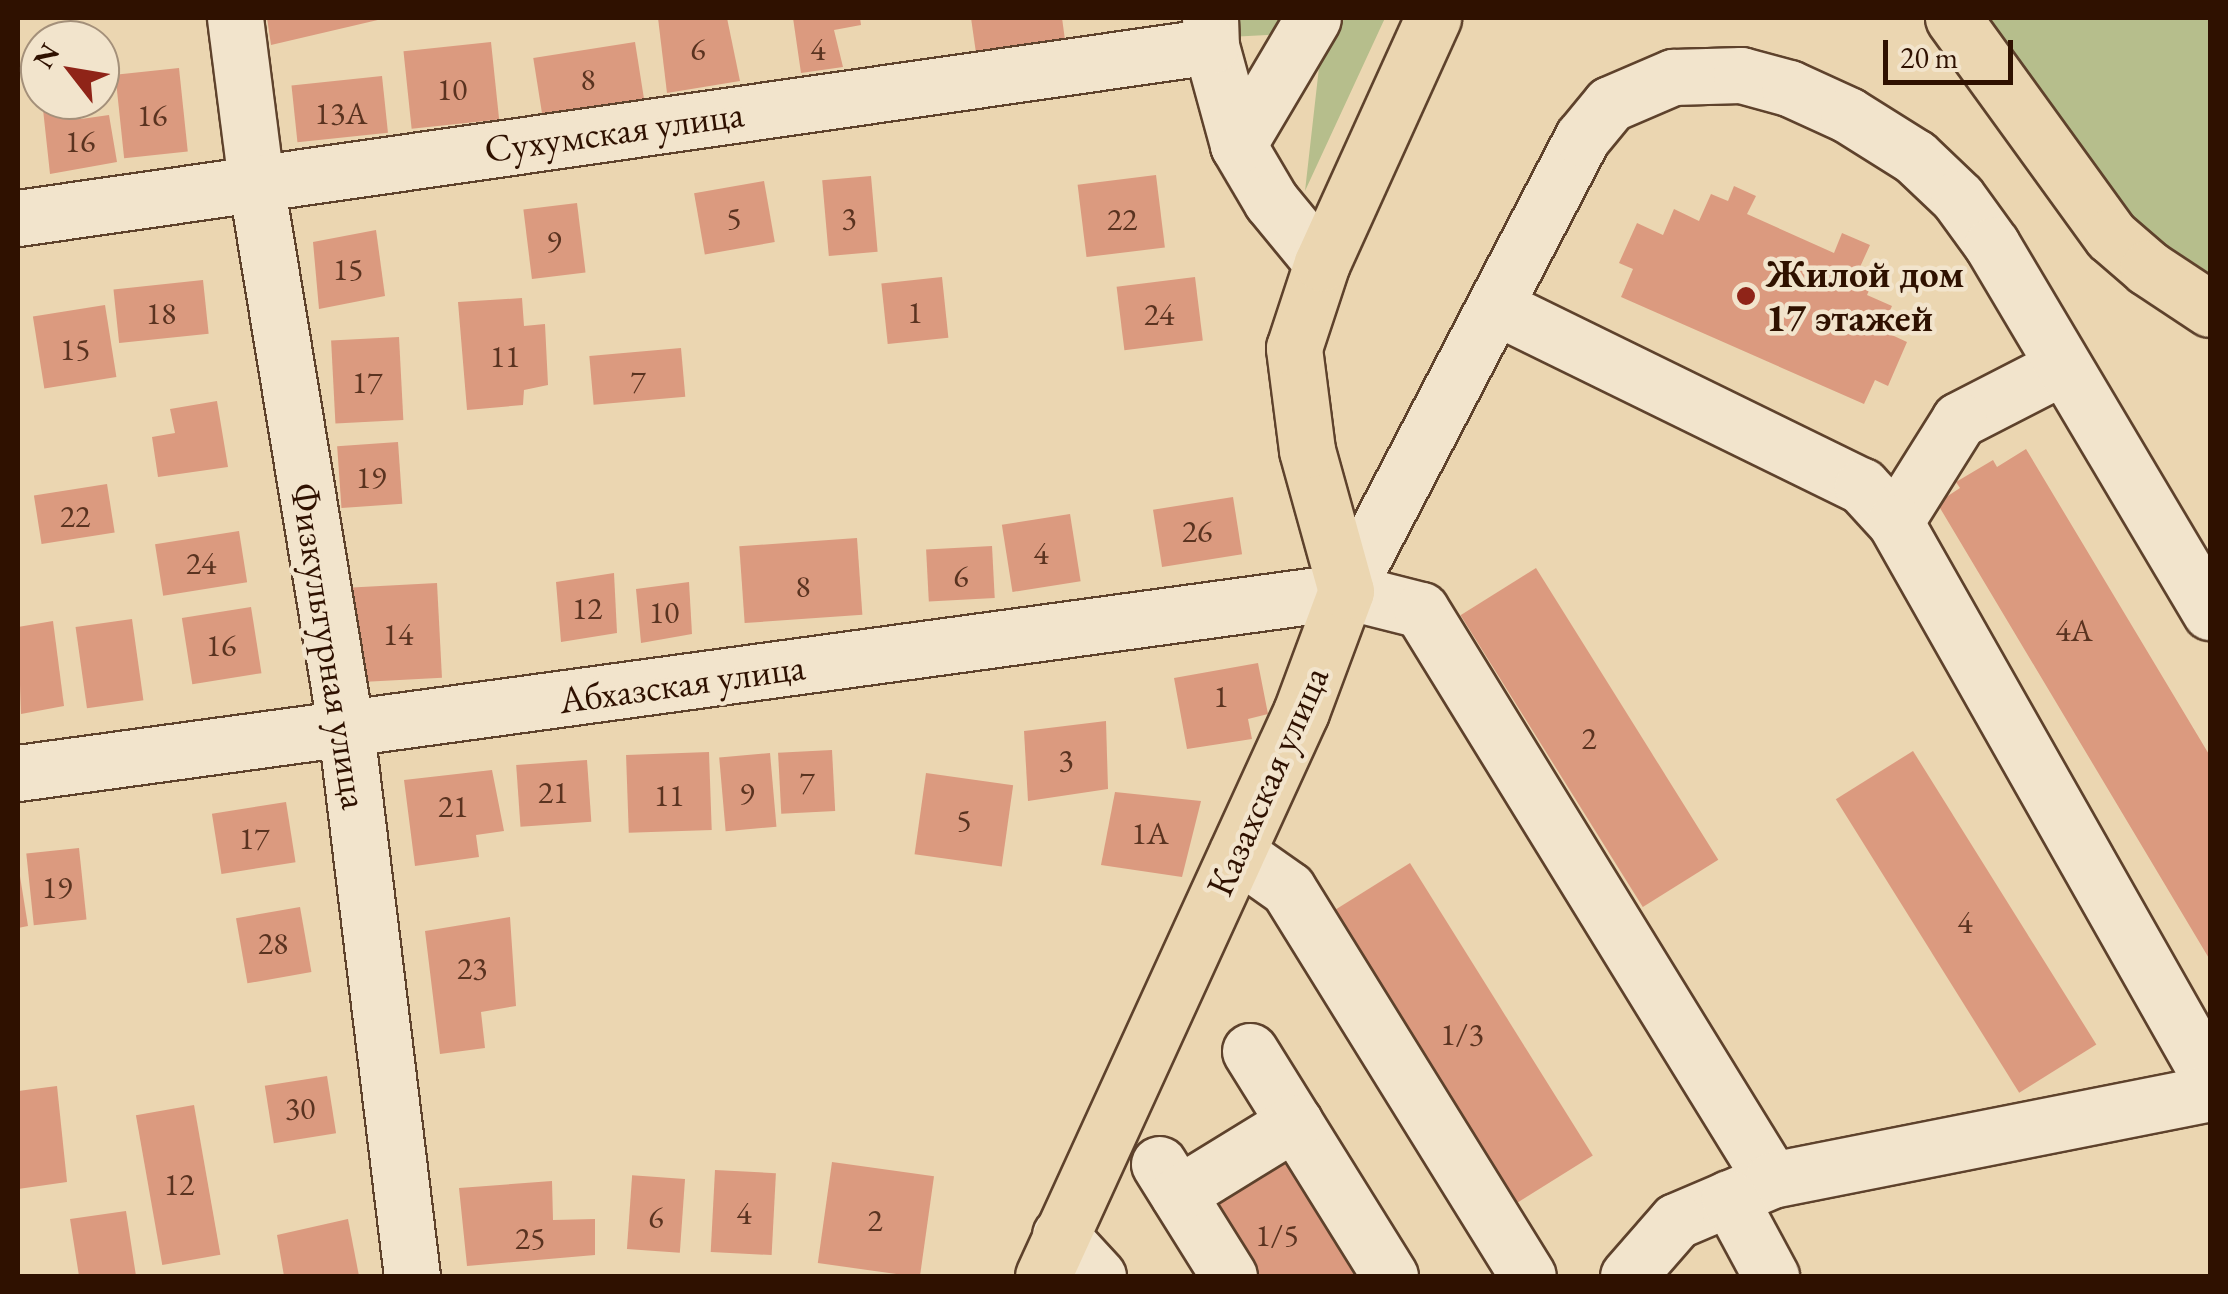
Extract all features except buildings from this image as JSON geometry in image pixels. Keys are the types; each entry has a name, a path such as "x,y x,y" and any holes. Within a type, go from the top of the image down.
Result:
{"main road":[{"path":"1346,591 1307,450 1294,348 1322,263 1433,18"},
{"path":"1954,18 2112,236 2148,268 2210,308"},
{"name":"Казахская улица","path":"1051,1256 1301,712 1346,591"}],"street":[{"name":"Физкультурная улица","path":"235,18 256,183 346,730 412,1276"},
{"path":"1238,145 1313,18"},
{"name":"Сухумская улица","path":"18,218 1211,32"},
{"path":"1211,32 1238,145 1271,201 1322,263"},
{"path":"1771,1276 1750,1189 1421,610 1346,591 1582,138 1610,104 1673,77 1741,75 1789,88 1848,115 1915,157 1958,198 1992,245 2210,612"},
{"path":"1496,307 1862,486 1894,522 2210,1078"},
{"path":"1894,522 1958,420 2062,368"},
{"name":"Абхазская улица","path":"18,773 1346,591"},
{"path":"1237,853 1288,889 1528,1276"},
{"path":"1250,1051 1390,1276"},
{"path":"1628,1276 1676,1221 1750,1189 2210,1093"},
{"path":"1229,1276 1168,1178 1294,1122"},
{"path":"1051,1256 1098,1276"}],"green space":[{"path":"1228,18 1385,18 1305,191 1323,32 1229,37"},
{"path":"1976,18 2210,18 2210,290 2148,238"}],"place":[{"name":"Жилой дом 17 этажей","path":"1746,296"}]}
